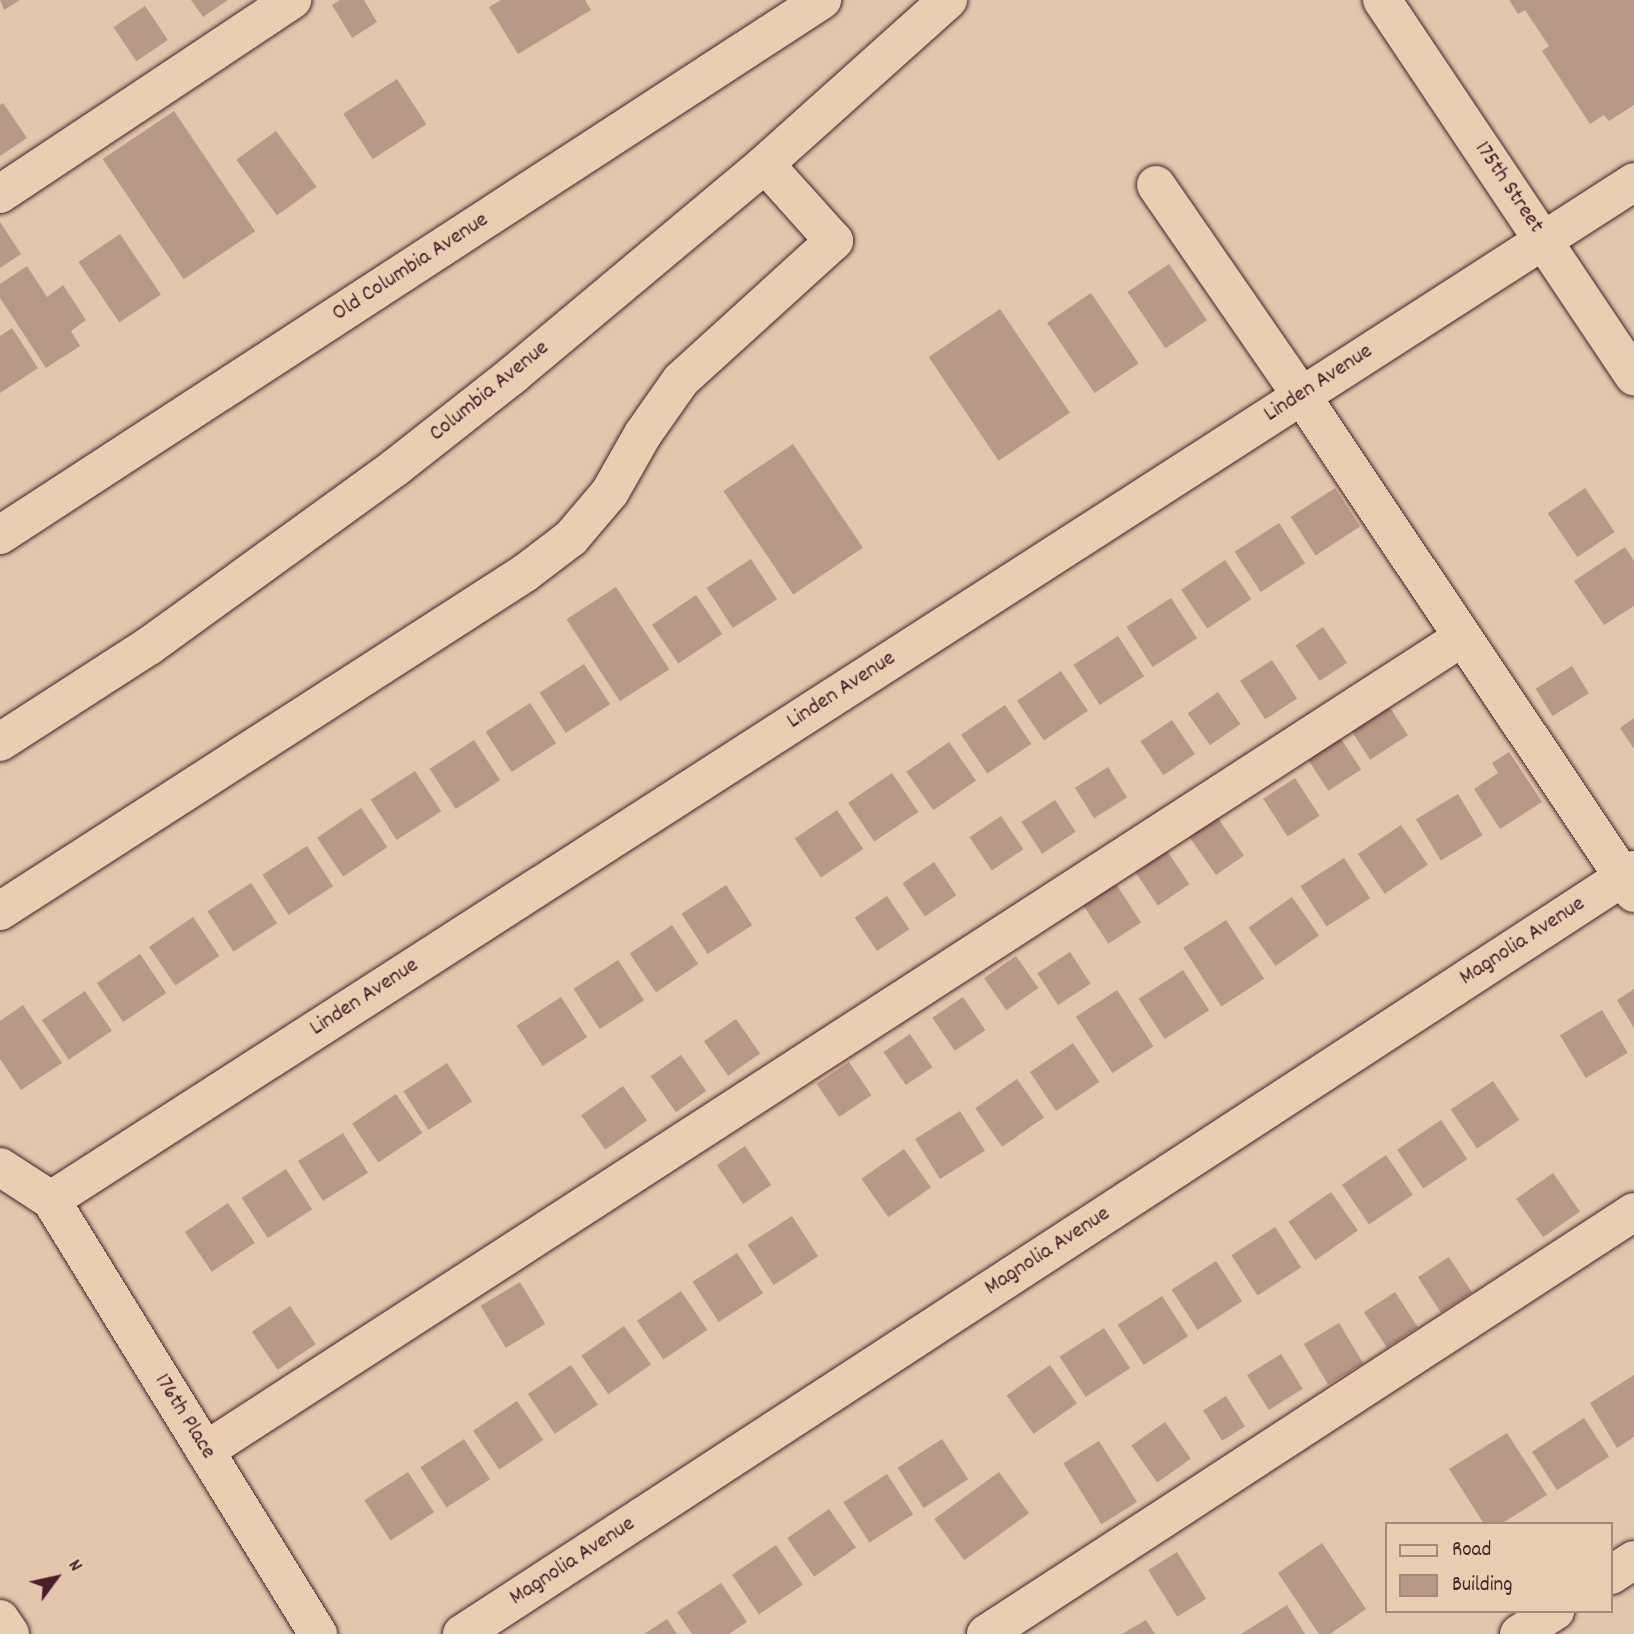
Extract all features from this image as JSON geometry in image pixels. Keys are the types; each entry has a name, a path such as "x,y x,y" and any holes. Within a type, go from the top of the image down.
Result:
{"main road":[{"path":"0,194 292,0"},
{"name":"Old Columbia Avenue","path":"0,536 822,0"},
{"name":"175th Street","path":"1382,0 1634,377"},
{"name":"Columbia Avenue","path":"0,742 149,646 396,467 514,374 765,164 927,5"},
{"path":"0,911 526,573 572,538 610,492 643,434 681,380 834,241 765,164"},
{"name":"Linden Avenue","path":"51,1200 1634,182"},
{"path":"1156,185 1630,880"},
{"path":"205,1451 1463,638"},
{"name":"Magnolia Avenue","path":"462,1634 1630,880"},
{"path":"0,1167 51,1200"},
{"name":"176th Place","path":"51,1200 318,1634"},
{"path":"986,1634 1634,1212"},
{"path":"1613,1574 1634,1560"},
{"path":"1519,1634 1552,1613"},
{"path":"0,1619 10,1634"}],"building":[{"path":"0,0 20,0 4,10"},
{"path":"191,0 228,0 203,17"},
{"path":"340,0 364,0 377,22 352,38 332,5"},
{"path":"501,0 585,0 591,10 518,54 489,7"},
{"path":"1509,0 1634,0 1634,105 1609,121 1604,115 1590,124 1542,51 1549,46 1525,10 1518,14"},
{"path":"145,6 168,40 136,61 113,27"},
{"path":"397,79 426,124 373,159 343,114"},
{"path":"3,103 27,138 0,156 0,105"},
{"path":"174,111 255,231 184,279 103,159"},
{"path":"276,131 317,187 277,216 236,160"},
{"path":"0,222 21,254 0,268"},
{"path":"120,234 161,295 119,322 79,262"},
{"path":"1169,264 1207,320 1166,348 1128,292"},
{"path":"27,266 47,297 63,285 86,320 71,331 80,346 46,368 0,298 0,284"},
{"path":"1091,293 1139,363 1095,393 1047,323"},
{"path":"1000,309 1070,413 999,461 929,357"},
{"path":"12,328 38,368 0,393 0,336"},
{"path":"793,444 863,548 793,595 723,491"},
{"path":"1335,488 1360,527 1316,555 1291,517"},
{"path":"1585,488 1615,532 1577,557 1548,513"},
{"path":"1279,523 1305,563 1261,592 1235,552"},
{"path":"1625,547 1634,561 1634,606 1604,625 1574,581"},
{"path":"751,559 777,599 733,628 707,588"},
{"path":"1225,560 1251,599 1207,629 1181,590"},
{"path":"616,587 669,669 620,701 567,619"},
{"path":"696,595 722,634 678,664 652,625"},
{"path":"1171,598 1197,638 1153,667 1127,627"},
{"path":"1323,627 1347,663 1320,681 1296,645"},
{"path":"1118,636 1144,676 1100,705 1074,665"},
{"path":"1272,660 1297,699 1265,719 1240,681"},
{"path":"584,664 610,704 566,733 540,693"},
{"path":"1572,666 1589,693 1552,716 1536,689"},
{"path":"1061,671 1088,711 1044,740 1017,701"},
{"path":"1218,692 1240,724 1210,745 1188,713"},
{"path":"1385,700 1408,735 1370,760 1347,725"},
{"path":"530,703 556,743 512,772 486,732"},
{"path":"1005,705 1031,744 987,774 961,735"},
{"path":"1634,718 1634,749 1620,728"},
{"path":"1172,720 1195,754 1163,775 1140,741"},
{"path":"1336,731 1361,770 1328,791 1303,752"},
{"path":"474,740 500,780 456,809 430,769"},
{"path":"949,742 976,781 933,810 906,772"},
{"path":"1509,752 1542,802 1500,829 1474,789 1498,773 1492,763"},
{"path":"1108,767 1127,798 1094,818 1075,788"},
{"path":"415,771 441,811 397,840 371,800"},
{"path":"892,773 918,812 874,842 848,803"},
{"path":"1295,778 1320,816 1288,836 1263,799"},
{"path":"1458,794 1483,835 1441,860 1416,819"},
{"path":"1055,800 1076,832 1042,854 1021,822"},
{"path":"361,808 387,847 343,877 317,838"},
{"path":"837,810 863,849 821,877 795,839"},
{"path":"1001,816 1023,849 992,870 969,837"},
{"path":"1217,817 1244,856 1216,875 1189,837"},
{"path":"1401,825 1428,865 1385,894 1358,854"},
{"path":"307,846 333,886 289,915 263,875"},
{"path":"1167,851 1189,884 1158,905 1135,872"},
{"path":"1344,858 1370,898 1327,927 1300,886"},
{"path":"934,862 956,895 925,916 902,883"},
{"path":"251,883 277,923 234,952 207,911"},
{"path":"1116,884 1141,923 1108,944 1083,905"},
{"path":"726,885 752,925 708,954 682,914"},
{"path":"887,896 909,929 877,951 855,918"},
{"path":"1292,897 1319,936 1276,966 1249,927"},
{"path":"193,917 219,956 175,986 149,947"},
{"path":"1226,920 1264,979 1221,1006 1183,948"},
{"path":"672,925 698,964 656,992 630,954"},
{"path":"1070,952 1091,984 1058,1005 1037,973"},
{"path":"140,954 166,993 123,1022 97,983"},
{"path":"1016,956 1038,988 1006,1010 984,978"},
{"path":"618,960 644,1000 600,1029 574,989"},
{"path":"1183,970 1209,1010 1165,1039 1139,999"},
{"path":"1634,989 1634,1028 1617,1000"},
{"path":"1117,990 1153,1046 1112,1073 1076,1017"},
{"path":"85,991 112,1031 69,1060 42,1020"},
{"path":"561,997 587,1037 543,1066 517,1026"},
{"path":"963,997 985,1030 955,1051 932,1018"},
{"path":"23,1005 62,1063 21,1090 0,1059 0,1021"},
{"path":"1602,1010 1628,1053 1586,1078 1560,1035"},
{"path":"736,1019 760,1053 728,1076 704,1041"},
{"path":"910,1034 932,1067 906,1085 883,1052"},
{"path":"1073,1043 1099,1082 1056,1111 1030,1072"},
{"path":"681,1055 706,1091 676,1112 651,1076"},
{"path":"849,1062 871,1095 839,1117 817,1084"},
{"path":"447,1063 472,1102 428,1130 403,1091"},
{"path":"1017,1079 1044,1118 1002,1147 975,1108"},
{"path":"1493,1081 1519,1120 1477,1148 1451,1110"},
{"path":"623,1086 647,1120 605,1150 581,1115"},
{"path":"396,1094 422,1133 378,1163 352,1124"},
{"path":"960,1111 985,1151 940,1179 915,1139"},
{"path":"1441,1120 1467,1159 1423,1189 1397,1150"},
{"path":"343,1133 368,1173 323,1201 298,1161"},
{"path":"745,1146 771,1185 743,1204 717,1165"},
{"path":"904,1149 931,1188 888,1217 861,1179"},
{"path":"1386,1155 1413,1195 1369,1224 1342,1185"},
{"path":"286,1169 312,1209 268,1238 242,1198"},
{"path":"1553,1173 1580,1212 1543,1237 1516,1199"},
{"path":"1331,1192 1358,1231 1315,1260 1288,1222"},
{"path":"228,1203 255,1243 212,1272 185,1232"},
{"path":"792,1216 818,1256 774,1285 748,1245"},
{"path":"1275,1227 1301,1267 1258,1296 1231,1255"},
{"path":"737,1253 763,1293 719,1322 693,1282"},
{"path":"1449,1257 1472,1292 1441,1312 1418,1277"},
{"path":"1216,1261 1242,1301 1198,1330 1172,1290"},
{"path":"520,1282 545,1324 506,1348 481,1306"},
{"path":"681,1291 707,1330 663,1360 637,1321"},
{"path":"1395,1292 1418,1327 1387,1347 1364,1312"},
{"path":"1162,1296 1188,1336 1144,1365 1118,1325"},
{"path":"290,1306 316,1344 278,1370 252,1332"},
{"path":"1339,1323 1363,1363 1328,1384 1304,1344"},
{"path":"624,1326 651,1365 608,1394 581,1356"},
{"path":"1104,1328 1130,1368 1086,1397 1060,1357"},
{"path":"1281,1354 1303,1389 1269,1410 1247,1375"},
{"path":"571,1365 598,1405 555,1434 528,1394"},
{"path":"1050,1365 1077,1404 1034,1434 1007,1395"},
{"path":"1634,1375 1634,1437 1617,1448 1590,1403"},
{"path":"1226,1396 1245,1427 1222,1441 1203,1410"},
{"path":"517,1401 543,1440 499,1470 473,1431"},
{"path":"1584,1418 1609,1457 1557,1490 1532,1452"},
{"path":"1165,1422 1191,1459 1157,1482 1131,1446"},
{"path":"1507,1433 1547,1495 1504,1522 1483,1522 1449,1469"},
{"path":"464,1439 490,1479 447,1508 420,1467"},
{"path":"942,1439 968,1479 924,1508 898,1468"},
{"path":"1099,1441 1137,1502 1102,1524 1063,1463"},
{"path":"408,1472 434,1512 391,1541 364,1500"},
{"path":"999,1472 1029,1513 964,1560 934,1519"},
{"path":"887,1474 913,1514 870,1543 843,1502"},
{"path":"829,1509 856,1548 814,1577 787,1538"},
{"path":"1322,1543 1366,1609 1330,1634 1319,1634 1278,1573"},
{"path":"776,1545 803,1585 759,1614 732,1575"},
{"path":"1177,1552 1206,1599 1177,1617 1148,1570"},
{"path":"721,1583 747,1622 729,1634 692,1634 677,1612"},
{"path":"1287,1605 1305,1634 1241,1634"},
{"path":"667,1619 677,1634 644,1634"},
{"path":"1146,1620 1155,1634 1122,1634"}]}
